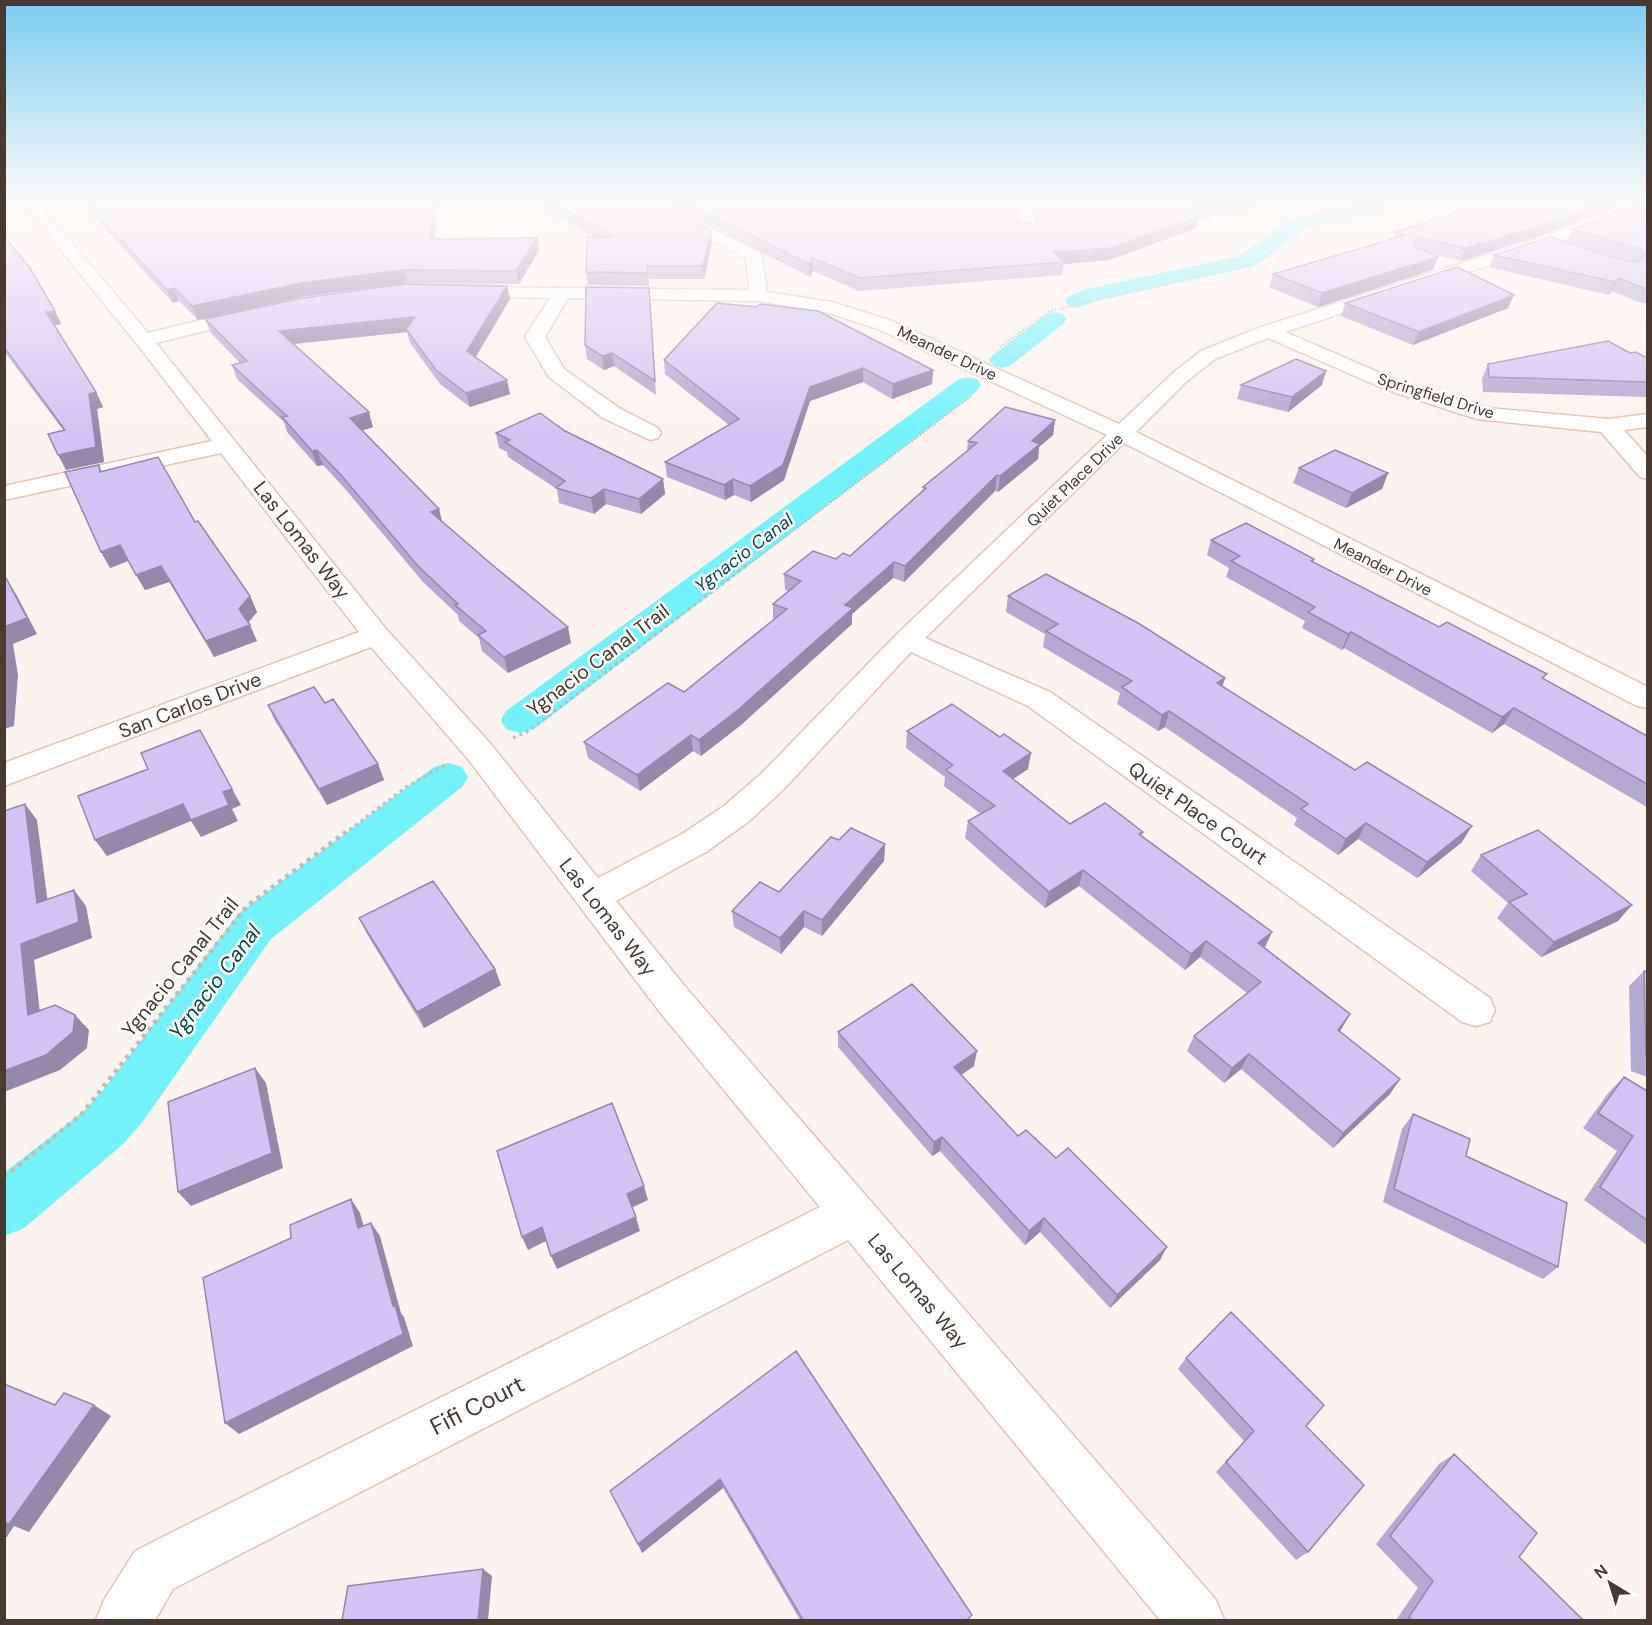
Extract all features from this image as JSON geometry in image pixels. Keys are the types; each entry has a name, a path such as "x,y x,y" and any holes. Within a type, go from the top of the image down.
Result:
{"street":[{"name":"Las Lomas Way","path":"95,281 376,634 479,752 673,1000 1196,1620"},
{"path":"756,281 758,296"},
{"name":"Quiet Place Drive","path":"593,897 694,843 736,814 772,782 907,639 1180,377 1208,355 1268,331 1424,281"},
{"name":"Meander Drive","path":"443,290 758,296 832,308 885,325 1122,435 1647,699"},
{"path":"562,293 535,337 556,373 611,413 650,433"},
{"path":"144,340 271,309"},
{"name":"Springfield Drive","path":"1268,331 1394,386 1485,414 1608,426 1647,420"},
{"path":"1608,426 1647,472"},
{"path":"4,493 226,445"},
{"name":"San Carlos Drive","path":"4,775 376,634"},
{"name":"Quiet Place Court","path":"907,639 1039,699 1476,1010"},
{"name":"Fifi Court","path":"124,1620 154,1570 853,1214"}],"path":[{"path":"974,366 1050,310 1180,281"},
{"name":"Ygnacio Canal Trail","path":"4,1177 81,1115 247,906 406,787 441,766 527,732 984,387 986,385 965,374 974,366"}],"building":[{"path":"4,281 37,281 55,311 46,312 96,392 89,394 96,447 58,455 48,434 65,430 4,347"},
{"path":"159,281 319,281 192,306 174,288 167,290"},
{"path":"1291,281 1361,281 1322,293"},
{"path":"1414,281 1485,281 1514,295 1419,332 1345,303"},
{"path":"1626,281 1647,281 1647,289"},
{"path":"404,284 507,286 467,351 507,380 466,393 436,370 406,329 415,317 279,331 369,412 350,418 439,509 431,512 568,627 504,657 478,635 486,631 455,605 458,604 418,566 341,475 317,450 312,451 282,417 287,416 232,365 247,361 205,319 303,298"},
{"path":"586,287 649,288 655,381 612,353 602,356 585,345"},
{"path":"717,303 756,307 760,304 818,311 933,370 893,384 863,368 810,387 783,465 750,486 733,479 724,485 665,462 739,419 664,360"},
{"path":"1608,341 1630,353 1636,352 1647,358 1647,382 1489,377 1488,364"},
{"path":"1296,359 1326,371 1292,397 1241,385"},
{"path":"1005,407 1055,420 1032,441 1040,444 1000,476 997,475 905,566 894,562 845,605 853,608 739,709 699,740 691,735 637,775 584,742 668,683 684,692 787,609 773,604 801,581 784,574 813,551 836,559 843,553 850,556 926,488 923,487 977,443 968,441"},
{"path":"540,413 565,431 663,479 639,499 604,489 591,498 556,488 565,481 505,442 510,440 496,433"},
{"path":"1335,450 1388,473 1352,493 1299,468"},
{"path":"158,457 195,522 198,521 250,596 239,609 250,625 206,641 161,566 136,575 120,545 101,552 65,472 99,465 100,472"},
{"path":"1246,523 1314,559 1311,561 1439,627 1447,622 1547,674 1542,678 1647,736 1647,784 1514,708 1502,717 1351,632 1348,634 1308,612 1315,607 1231,561 1240,556 1211,540"},
{"path":"1046,574 1138,623 1225,678 1217,683 1355,770 1367,762 1472,826 1427,862 1366,823 1346,839 1301,809 1308,804 1169,711 1162,715 1122,687 1132,681 1046,631 1058,624 1008,596"},
{"path":"6,578 27,618 4,627 4,579"},
{"path":"4,641 7,659 4,687"},
{"path":"314,687 325,703 333,699 378,764 319,789 268,705"},
{"path":"952,704 1000,737 1004,734 1031,753 1003,771 1070,824 1105,803 1143,832 1139,834 1272,932 1258,943 1350,1014 1338,1030 1400,1079 1343,1133 1249,1054 1232,1068 1194,1036 1261,982 1206,941 1191,954 1083,870 1049,892 968,821 995,806 946,770 953,765 907,731"},
{"path":"200,730 232,789 223,792 229,805 191,820 183,804 95,840 78,796 148,769 141,753"},
{"path":"25,804 37,903 74,890 79,922 21,944 28,1015 55,1005 75,1015 73,1032 46,1055 4,1071 4,811"},
{"path":"851,828 885,844 822,920 804,911 780,938 732,911 760,882 779,892 831,837 839,840"},
{"path":"1538,830 1632,905 1554,942 1509,902 1527,894 1481,855"},
{"path":"433,881 495,969 417,1012 359,918"},
{"path":"1644,971 1647,972 1647,1057 1646,1056"},
{"path":"912,984 977,1051 954,1067 1018,1136 1026,1130 1056,1158 1068,1148 1167,1247 1117,1295 1044,1218 1029,1231 942,1137 934,1142 838,1032"},
{"path":"255,1068 272,1153 178,1192 168,1102"},
{"path":"1624,1077 1647,1091 1647,1220 1600,1187 1633,1136 1598,1113"},
{"path":"612,1103 644,1186 627,1194 636,1217 551,1256 542,1227 522,1237 497,1151"},
{"path":"1413,1114 1470,1139 1466,1156 1567,1203 1558,1267 1394,1189"},
{"path":"351,1199 358,1228 371,1223 393,1306 395,1305 403,1334 225,1423 203,1278 291,1238 290,1225"},
{"path":"1231,1312 1324,1405 1306,1426 1364,1485 1308,1552 1226,1462 1254,1431 1186,1358"},
{"path":"796,1351 972,1615 967,1620 803,1620 720,1479 638,1544 610,1491"},
{"path":"4,1384 55,1405 64,1393 94,1405 9,1524 4,1522"},
{"path":"1454,1454 1537,1533 1519,1557 1583,1620 1412,1620 1409,1617 1433,1581 1390,1536"},
{"path":"483,1569 478,1620 342,1620 348,1586"}],"waterway":[{"name":"Ygnacio Canal","path":"1077,301 1095,294 1156,281"},
{"name":"Ygnacio Canal","path":"1002,360 1055,319"},
{"name":"Ygnacio Canal","path":"520,720 968,385"},
{"name":"Ygnacio Canal","path":"4,1209 103,1128 122,1107 255,926 448,777"}]}
